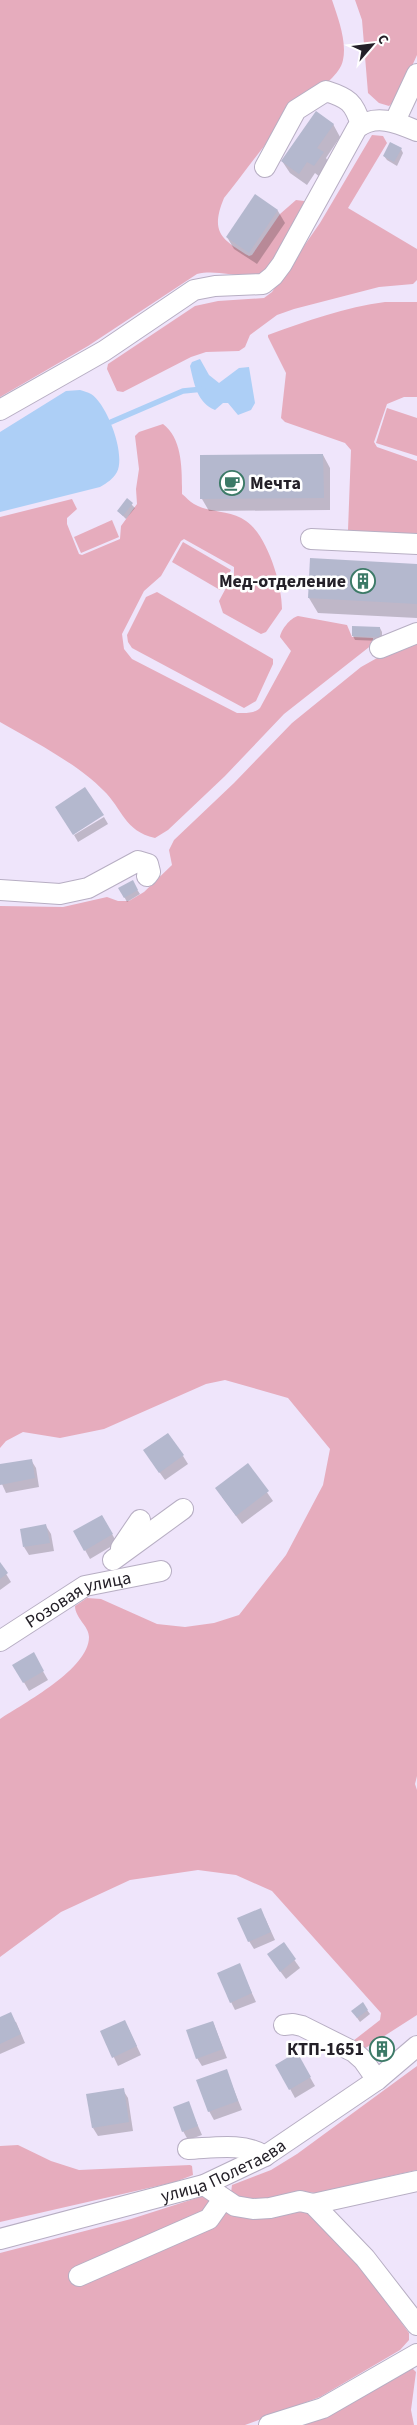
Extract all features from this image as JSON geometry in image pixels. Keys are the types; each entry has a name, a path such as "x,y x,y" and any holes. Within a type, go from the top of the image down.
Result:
{"street":[{"path":"395,122 417,74"},
{"path":"0,410 92,359 194,290 214,286 263,284 268,280 282,264 359,126 356,108 344,97 326,92 296,110 265,167"},
{"path":"359,126 380,120 395,122 417,131"},
{"path":"311,539 417,544"},
{"path":"380,648 417,633"},
{"path":"0,890 60,894 88,888 138,861 148,864 150,872 146,876"},
{"path":"86,1586 113,1560 183,1509"},
{"path":"113,1560 140,1520"},
{"name":"Розовая улица","path":"0,1641 86,1586 162,1571"},
{"path":"284,2025 302,2026 354,2052 363,2060 377,2080"},
{"name":"улица Полетаева","path":"0,2239 204,2185 265,2156 377,2080 417,2046"},
{"path":"188,2148 240,2148 254,2150 265,2156"},
{"path":"204,2185 235,2206 253,2210 300,2202 313,2204 417,2181"},
{"path":"79,2276 209,2218 223,2199"},
{"path":"313,2204 365,2258 417,2325"},
{"path":"269,2425 323,2408 417,2354"}],"shaded area":[{"path":"0,0 332,0 341,30 344,53 338,71 288,118 224,198 218,219 218,227 231,245 249,256 252,255 280,214 296,200 304,201 305,205 266,271 250,275 197,274 88,346 0,397"},
{"path":"355,0 417,0 417,55 397,99 389,106 379,103 368,93 362,20"},
{"path":"372,135 383,136 387,143 348,208 417,249 417,280 413,284 379,287 277,315 250,335 245,347 239,351 206,352 191,357 123,392 117,391 107,369 108,364 195,306 218,301 264,298 272,292 320,223"},
{"path":"385,302 417,302 417,397 404,397 387,404 374,442 377,447 417,461 417,539 350,534 348,530 351,450 345,443 285,422 281,418 286,373 268,337 268,335 326,315"},
{"path":"387,408 417,418 417,456 376,443"},
{"path":"163,424 170,430 178,447 182,494 200,507 240,517 254,528 267,548 272,561 279,587 282,609 266,632 261,634 223,613 219,601 234,573 234,567 184,539 161,576 144,591 122,634 124,649 132,659 237,713 246,713 260,708 291,651 280,637 286,625 295,617 347,625 352,637 373,638 373,644 284,714 225,776 168,830 155,838 145,835 130,825 110,797 81,771 0,722 0,517 72,499 77,509 67,518 67,524 79,554 82,555 120,539 121,526 137,504 136,489 139,469 135,436 139,432"},
{"path":"112,520 119,537 81,553 74,537"},
{"path":"183,542 231,570 220,590 172,562"},
{"path":"157,592 273,659 273,664 256,701 244,708 132,648 128,642 127,635 146,597"},
{"path":"417,641 417,1776 415,1784 417,1790 417,2015 364,2049 353,2041 380,2020 381,2013 272,1891 236,1875 198,1870 130,1880 61,1912 0,1957 0,1719 54,1684 78,1661 86,1649 89,1637 75,1606 87,1598 101,1599 157,1624 185,1627 214,1623 239,1615 286,1555 323,1485 330,1449 288,1398 225,1380 206,1384 104,1429 60,1438 23,1432 6,1441 0,1448 0,906 63,907 107,897 118,901 129,901 144,892 172,865 169,850 174,840 234,783 292,723 361,667 386,653"},
{"path":"417,2066 417,2170 316,2193 299,2191 261,2201 241,2199 231,2193 232,2185 271,2170 297,2154"},
{"path":"18,2145 51,2161 79,2170 190,2165 192,2166 193,2175 175,2182 0,2222 0,2146"},
{"path":"203,2196 271,2215 308,2211 357,2261 409,2333 409,2340 400,2350 320,2397 245,2425 0,2425 0,2253 131,2219"},
{"path":"411,2367 416,2372 411,2410 414,2425 293,2425"}],"water":[{"path":"200,359 209,375 219,383 239,368 249,367 255,403 251,410 238,415 228,403 223,403 215,410 204,403 197,392 190,366 192,362"},
{"path":"80,390 90,393 97,399 109,418 119,454 117,472 110,481 100,487 0,512 0,432 66,391"}],"building":[{"path":"316,111 334,124 317,148 324,152 314,166 307,162 299,174 281,161"},
{"path":"390,142 402,148 394,162 383,156"},
{"path":"255,194 278,210 249,253 226,237"},
{"path":"323,454 324,498 200,499 200,455"},
{"path":"127,498 133,503 123,516 117,511"},
{"name":"Мед-отделение","path":"310,558 417,564 417,604 308,598"},
{"path":"352,626 380,627 380,637 352,636"},
{"path":"85,787 104,815 73,835 55,807"},
{"path":"133,880 138,890 124,898 118,888"},
{"path":"168,1433 184,1455 159,1473 143,1450"},
{"path":"32,1459 35,1478 0,1485 0,1464"},
{"path":"248,1463 269,1491 236,1516 215,1488"},
{"path":"102,1515 113,1534 84,1551 73,1531"},
{"path":"46,1524 50,1543 23,1547 20,1529"},
{"path":"0,1562 8,1573 0,1579"},
{"path":"34,1652 44,1671 23,1683 12,1665"},
{"path":"261,1908 271,1932 248,1942 237,1918"},
{"path":"284,1942 296,1959 280,1972 267,1954"},
{"path":"240,1963 252,1993 230,2003 217,1973"},
{"path":"363,2002 368,2010 357,2018 351,2011"},
{"path":"11,2012 21,2034 0,2044 0,2017"},
{"path":"125,2020 137,2046 112,2058 100,2031"},
{"path":"213,2021 223,2049 196,2059 186,2030"},
{"name":"КТП-1651","path":"385,2039 392,2050 378,2059 371,2048"},
{"path":"297,2052 311,2077 289,2090 275,2065"},
{"path":"227,2069 238,2101 208,2112 196,2080"},
{"path":"124,2088 129,2122 92,2128 86,2094"},
{"path":"189,2101 198,2126 182,2132 173,2107"}],"waterway":[{"path":"111,422 183,391 203,389"}],"place":[{"name":"Мечта","path":"232,483"},
{"name":"Мед-отделение","path":"363,581"},
{"name":"КТП-1651","path":"382,2049"}]}
